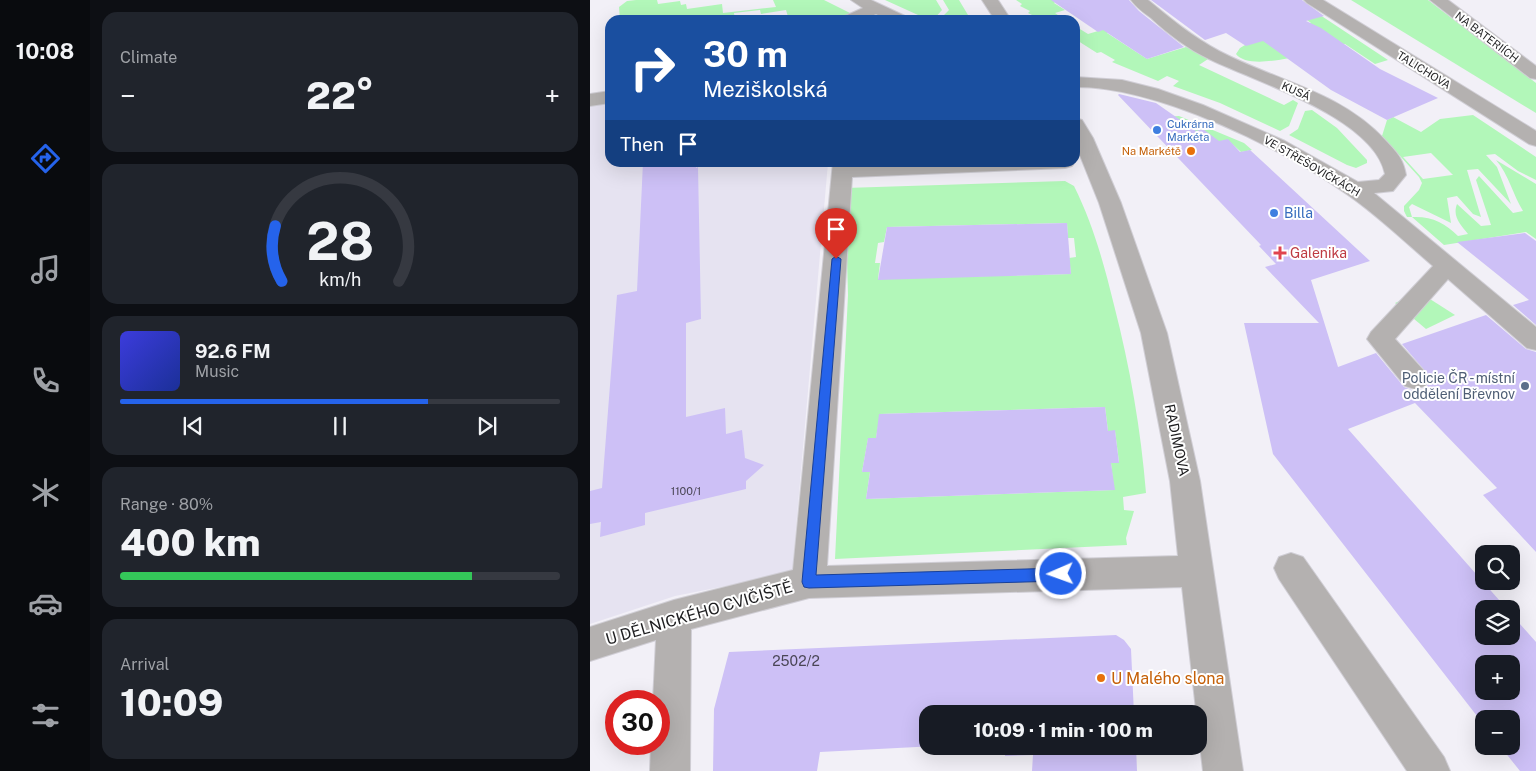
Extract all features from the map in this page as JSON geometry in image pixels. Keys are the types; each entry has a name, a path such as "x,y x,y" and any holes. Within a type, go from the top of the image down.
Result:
{"street":[{"path":"860,0 891,15"},
{"path":"990,0 1000,15"},
{"name":"KUSÁ","path":"1139,0 1176,32 1214,55 1333,107 1365,130 1393,161 1396,175 1385,186 1354,189"},
{"name":"TALICHOVA","path":"1312,0 1536,140"},
{"name":"NA BATERIÍCH","path":"1438,0 1536,74"},
{"path":"860,15 876,8"},
{"name":"VE STŘEŠOVIČKÁCH","path":"1080,82 1096,80 1120,84 1166,98 1230,122 1280,146 1354,189 1536,341"},
{"path":"590,100 605,98"},
{"name":"RADIMOVA","path":"1080,132 1084,138 1084,161 1110,203 1154,333 1185,481 1223,771"},
{"path":"809,582 843,167"},
{"path":"1415,379 1380,339 1447,265"},
{"path":"1290,568 1429,771"},
{"name":"U DĚLNICKÉHO CVIČIŠTĚ","path":"590,644 674,617 809,582 1197,571"},
{"path":"670,771 674,617"}],"shaded area":[{"path":"605,102 605,167 828,167 792,573 675,596 590,624 590,103"}],"green space":[{"path":"657,0 658,4 680,1 681,5 686,4 687,9 722,4 723,13 776,7 773,0 824,0 854,15 788,15 786,10 761,14 760,10 734,13 734,15 620,15 619,7 627,1"},
{"path":"885,0 936,0 942,10 938,15 918,15"},
{"path":"943,0 959,0 968,15 944,15 949,10"},
{"path":"1016,0 1057,0 1054,3 1065,10 1055,13 1058,15 1032,15 1028,13 1030,11 1020,6 1022,4"},
{"path":"1351,0 1428,0 1536,83 1536,113"},
{"path":"1314,11 1388,60 1375,64 1345,44 1305,55 1271,61 1256,62 1244,60 1236,54 1245,45 1311,23 1307,20"},
{"path":"1108,28 1107,33 1147,59 1186,47 1203,54 1208,59 1199,65 1284,105 1293,100 1298,103 1289,126 1280,131 1220,103 1173,86 1179,81 1167,76 1158,81 1112,62 1115,60 1101,52 1097,53 1080,42 1080,29 1088,34"},
{"path":"1312,110 1337,128 1367,160 1367,163 1356,168 1347,165 1289,135 1298,129 1305,111"},
{"path":"1473,115 1536,157 1536,180 1518,171 1495,154 1486,155 1497,167 1511,204 1478,169 1467,170 1481,217 1473,214 1457,196 1447,198 1451,223 1412,204 1409,207 1412,217 1407,217 1404,206 1419,190 1422,183 1419,177 1382,136 1387,120 1393,117 1421,132 1440,119","holes":["1431,153 1453,175 1423,179 1403,157"]},
{"path":"1179,116 1244,143 1252,150 1241,152 1228,140 1215,142 1192,132 1180,120 1167,122 1162,117"},
{"path":"1496,160 1536,184 1536,239 1526,232 1444,245 1412,217 1438,221 1458,236 1468,234 1456,217 1457,204 1481,226 1491,225 1476,180 1479,176 1513,213 1523,211"},
{"path":"1065,181 1074,186 1092,230 1106,274 1120,328 1138,422 1146,493 1123,497 1124,510 1134,511 1126,538 1127,545 835,559 848,295 845,188","holes":["1067,223 1068,238 1074,238 1076,257 1069,258 1071,274 878,279 880,263 875,263 878,243 884,242 887,227","1105,407 1108,431 1115,431 1119,462 1111,463 1114,490 866,499 870,472 862,472 868,439 876,438 880,414"]},
{"path":"1419,292 1455,315 1426,329 1395,303"}],"building":[{"path":"1051,0 1129,0 1139,11 1184,47 1147,59 1103,30 1098,32 1080,20 1080,15 1073,15"},
{"path":"1151,0 1302,0 1324,16 1306,21 1321,28 1380,69 1438,98 1387,120 1331,90 1263,41 1246,46 1226,33 1205,40"},
{"path":"1119,94 1156,103 1196,131 1203,129 1219,141 1228,139 1240,152 1250,150 1370,261 1311,280 1338,367 1376,353 1404,387 1414,391 1426,388 1431,378 1402,344 1486,315 1526,349 1536,352 1536,552 1483,495 1497,488 1415,403 1348,429 1475,573 1475,590 1490,590 1499,600 1475,600 1475,645 1520,645 1520,624 1536,642 1536,771 1520,771 1507,755 1520,755 1520,710 1475,710 1475,713 1273,454 1244,323 1319,323 1265,267 1276,264 1259,246 1261,245"},
{"path":"643,167 698,167 701,319 686,323 686,417 725,408 726,434 742,430 745,458 764,465 746,481 746,489 645,513 645,525 600,537 601,522 590,524 590,491 602,488 617,295 637,291"},
{"path":"1067,223 1071,274 878,280 887,227"},
{"path":"1525,233 1536,241 1536,325 1513,305 1529,300 1457,242"},
{"path":"1105,407 1108,431 1115,430 1119,463 1111,463 1115,490 866,499 870,472 862,472 868,438 876,438 879,414"},
{"path":"1116,635 1124,640 1131,649 1134,705 919,705 919,747 820,752 817,771 713,771 714,709 729,652"},
{"path":"1033,755 1136,755 1137,771 1032,771"}],"place":[{"name":"Cukrárna Markéta","path":"1157,130"},
{"name":"Na Markétě","path":"1191,151"},
{"name":"Billa","path":"1274,213"},
{"name":"Galenika","path":"1280,253"},
{"name":"Policie ČR - místní oddělení Břevnov","path":"1525,386"},
{"name":"U Malého slona","path":"1101,678"}],"route":[{"path":"836,259 809,582 1061,574"}]}
